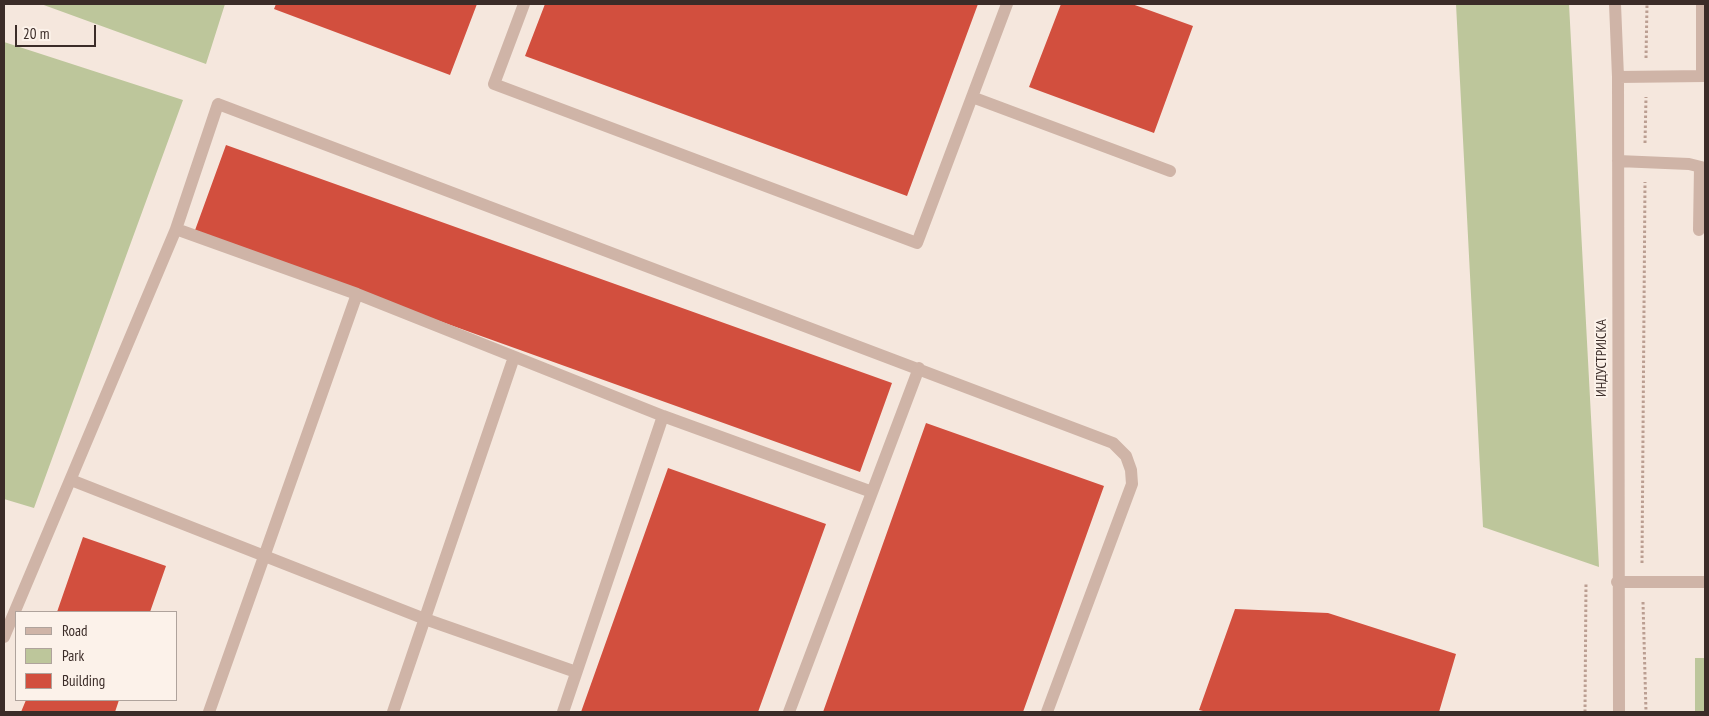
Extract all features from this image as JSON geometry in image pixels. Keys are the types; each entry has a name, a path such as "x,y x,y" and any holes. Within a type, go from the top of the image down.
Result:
{"street":[{"path":"524,4 494,84 917,243 1007,4"},
{"name":"ИНДУСТРИЈСКА","path":"1616,4 1618,77 1617,582 1619,712"},
{"path":"1618,77 1704,76 1702,4"},
{"path":"972,97 1170,171"},
{"path":"15,611 176,229 218,104 1113,443 1126,456 1131,470 1132,484 1047,712"},
{"path":"1618,161 1689,164 1702,167 1699,230"},
{"path":"176,229 357,294 663,416 872,492"},
{"path":"209,712 266,556 357,294"},
{"path":"392,712 514,357"},
{"path":"789,712 919,368"},
{"path":"563,712 663,416"},
{"path":"71,480 425,619 576,672"},
{"path":"1617,582 1705,582"},
{"path":"4,637 15,611"}],"path":[{"path":"1646,4 1642,582 1646,712"},
{"path":"1585,712 1586,582"}],"green space":[{"path":"41,4 225,4 206,64"},
{"path":"1456,4 1569,4 1599,567 1483,527"},
{"path":"4,42 183,100 34,508 4,499"},
{"path":"1695,658 1705,658 1705,712 1695,712"}],"building":[{"path":"276,4 477,4 450,75 274,9"},
{"path":"545,4 978,4 907,196 525,56"},
{"path":"1061,4 1132,4 1193,26 1154,133 1029,87"},
{"path":"226,145 892,383 860,472 194,233"},
{"path":"926,423 1104,486 1023,712 823,712"},
{"path":"668,468 826,524 758,712 581,712"},
{"path":"83,537 166,566 150,611 57,611"},
{"path":"1235,609 1328,613 1456,654 1439,712 1207,712 1199,710"},
{"path":"26,701 119,701 115,712 21,712"}]}
